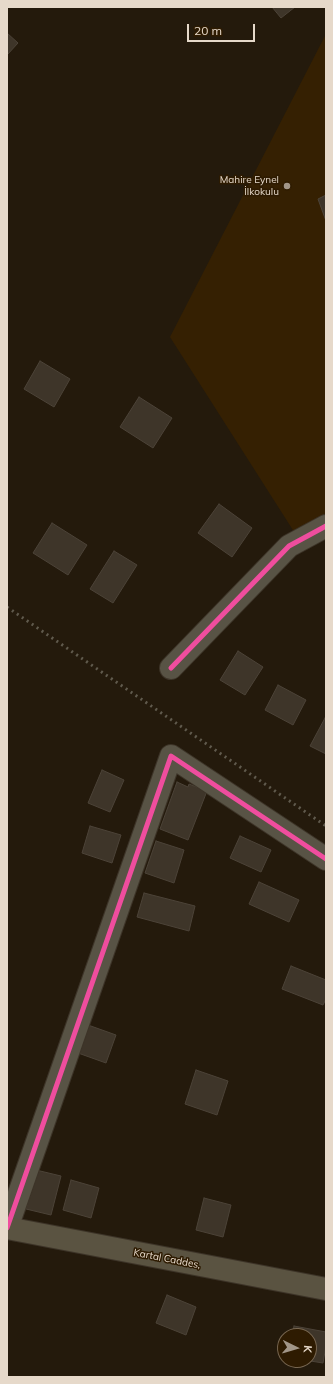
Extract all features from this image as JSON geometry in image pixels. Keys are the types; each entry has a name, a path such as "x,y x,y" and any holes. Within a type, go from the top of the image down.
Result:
{"main road":[{"name":"Kartal Caddes,","path":"7,1228 326,1289"}],"street":[{"path":"171,668 289,546 326,526"},
{"path":"7,1228 171,756 326,859"}],"shaded area":[{"name":"Mahire Eynel İlkokulu","path":"326,34 326,520 298,538 170,337"}],"building":[{"path":"272,7 295,7 281,18"},
{"path":"7,33 18,43 7,55"},
{"path":"326,195 326,221 318,199"},
{"path":"40,361 70,379 54,407 24,389"},
{"path":"139,397 172,418 153,448 120,427"},
{"path":"219,504 252,528 232,557 198,533"},
{"path":"52,523 87,545 68,575 33,553"},
{"path":"114,551 137,565 113,603 90,589"},
{"path":"238,651 263,667 245,695 220,680"},
{"path":"278,685 306,700 293,725 265,710"},
{"path":"325,718 326,719 326,754 310,746"},
{"path":"102,770 124,780 110,812 88,803"},
{"path":"177,782 188,787 189,784 207,791 188,840 160,829"},
{"path":"90,826 121,835 112,863 82,853"},
{"path":"240,836 271,850 261,872 230,858"},
{"path":"156,841 184,850 174,883 145,873"},
{"path":"259,882 299,900 289,922 249,904"},
{"path":"144,893 195,906 189,931 137,917"},
{"path":"291,966 326,980 326,999 323,1005 282,989"},
{"path":"88,1025 116,1035 106,1063 78,1053"},
{"path":"196,1070 228,1081 217,1115 185,1104"},
{"path":"36,1170 61,1176 51,1215 26,1209"},
{"path":"71,1180 99,1188 91,1218 63,1210"},
{"path":"204,1198 231,1205 223,1237 196,1230"},
{"path":"167,1295 196,1307 186,1335 156,1323"},
{"path":"294,1326 305,1328 294,1328"},
{"path":"317,1330 326,1332 326,1346 323,1363 317,1362"}],"railway":[{"path":"7,607 326,826"}],"cycle path":[{"path":"171,668 289,546 326,526"},
{"path":"7,1228 171,756 326,859"}],"place":[{"name":"Mahire Eynel İlkokulu","path":"287,186"}]}
